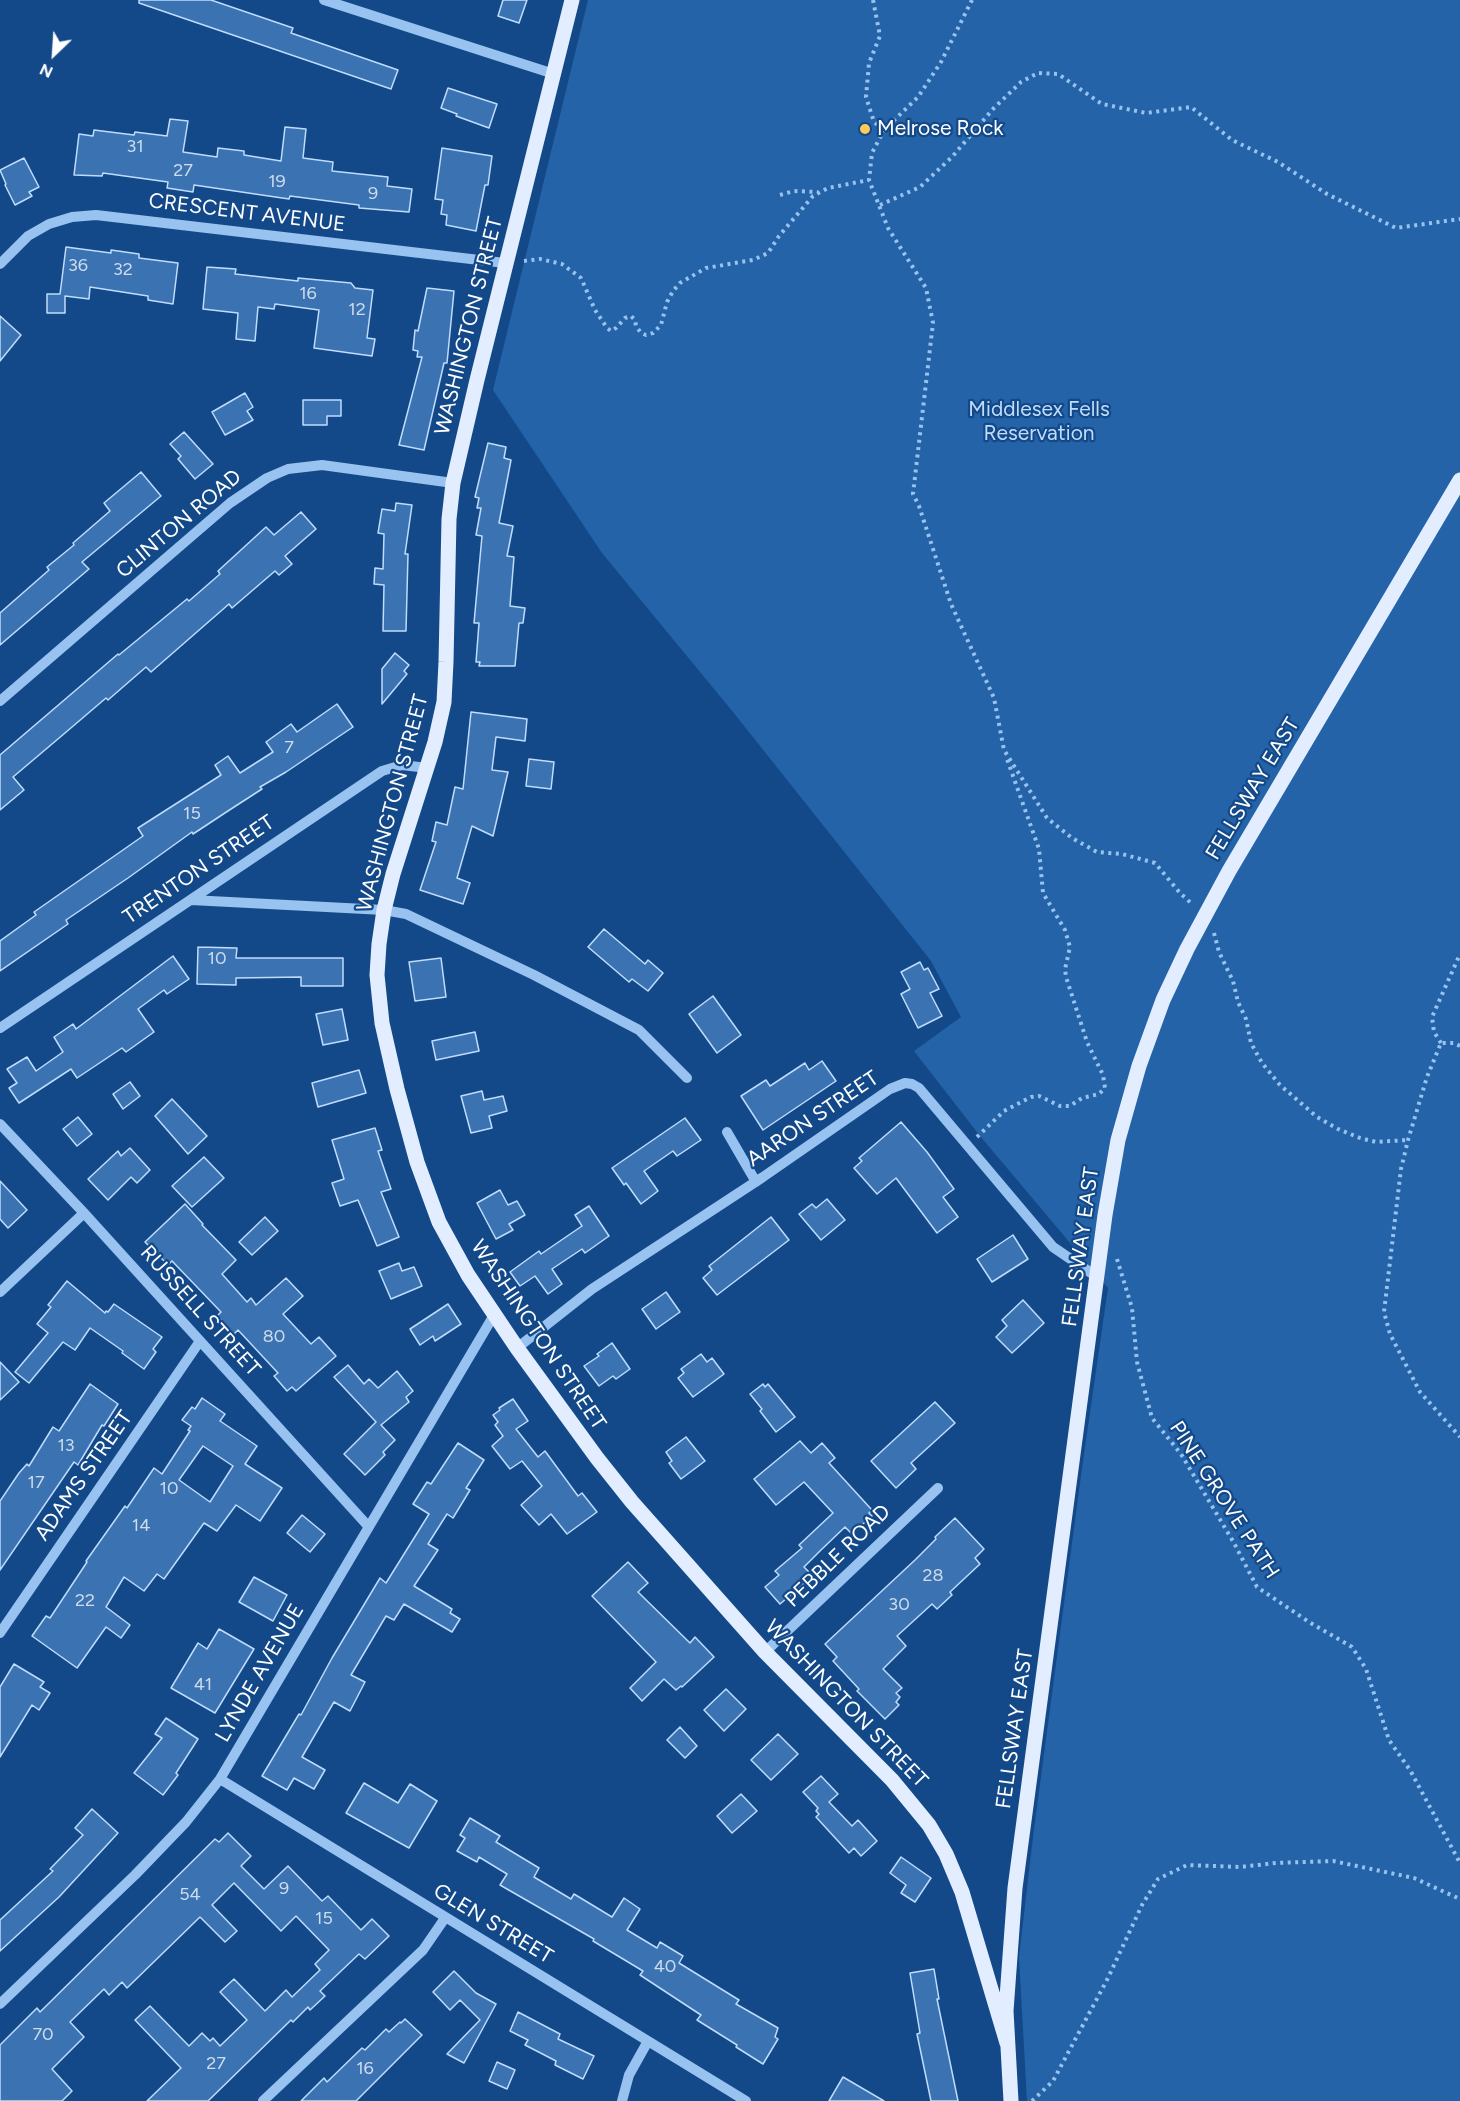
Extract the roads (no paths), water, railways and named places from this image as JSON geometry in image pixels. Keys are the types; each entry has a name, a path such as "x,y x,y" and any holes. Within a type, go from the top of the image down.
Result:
{"main road":[{"name":"WASHINGTON STREET","path":"572,0 453,483 448,554 445,688 441,714 384,910 378,958 379,1001 397,1089 417,1162 439,1222 468,1275 517,1348 618,1484 765,1652 892,1780 918,1810 940,1842 962,1892 1006,2043"},
{"name":"FELLSWAY EAST","path":"1011,2101 1006,2011 1015,1888 1103,1233 1118,1140 1139,1066 1163,1000 1204,916 1460,480"}],"street":[{"path":"324,0 554,74"},
{"name":"CRESCENT AVENUE","path":"0,264 28,236 49,224 72,217 96,215 506,264"},
{"name":"CLINTON ROAD","path":"0,701 230,503 267,478 288,469 322,465 453,483"},
{"name":"TRENTON STREET","path":"0,1028 382,771 402,765 427,768"},
{"path":"190,900 384,910 406,914 534,975 639,1030 687,1078"},
{"name":"AARON STREET","path":"517,1348 592,1289 756,1182 890,1089 903,1083 919,1088 1053,1247 1097,1277"},
{"name":"RUSSELL STREET","path":"0,1124 84,1213 368,1526"},
{"path":"727,1132 756,1182"},
{"path":"0,1292 84,1213"},
{"name":"LYNDE AVENUE","path":"0,2004 135,1875 186,1822 220,1779 494,1315"},
{"name":"ADAMS STREET","path":"0,1634 200,1341"},
{"name":"PEBBLE ROAD","path":"765,1652 938,1488"},
{"name":"GLEN STREET","path":"220,1779 746,2101"},
{"path":"263,2101 423,1950 445,1918"},
{"path":"622,2101 628,2075 648,2041"}],"place":[{"name":"Melrose Rock","path":"865,129"}],"park label":[{"name":"Middlesex Fells Reservation","path":"1039,422"}]}
